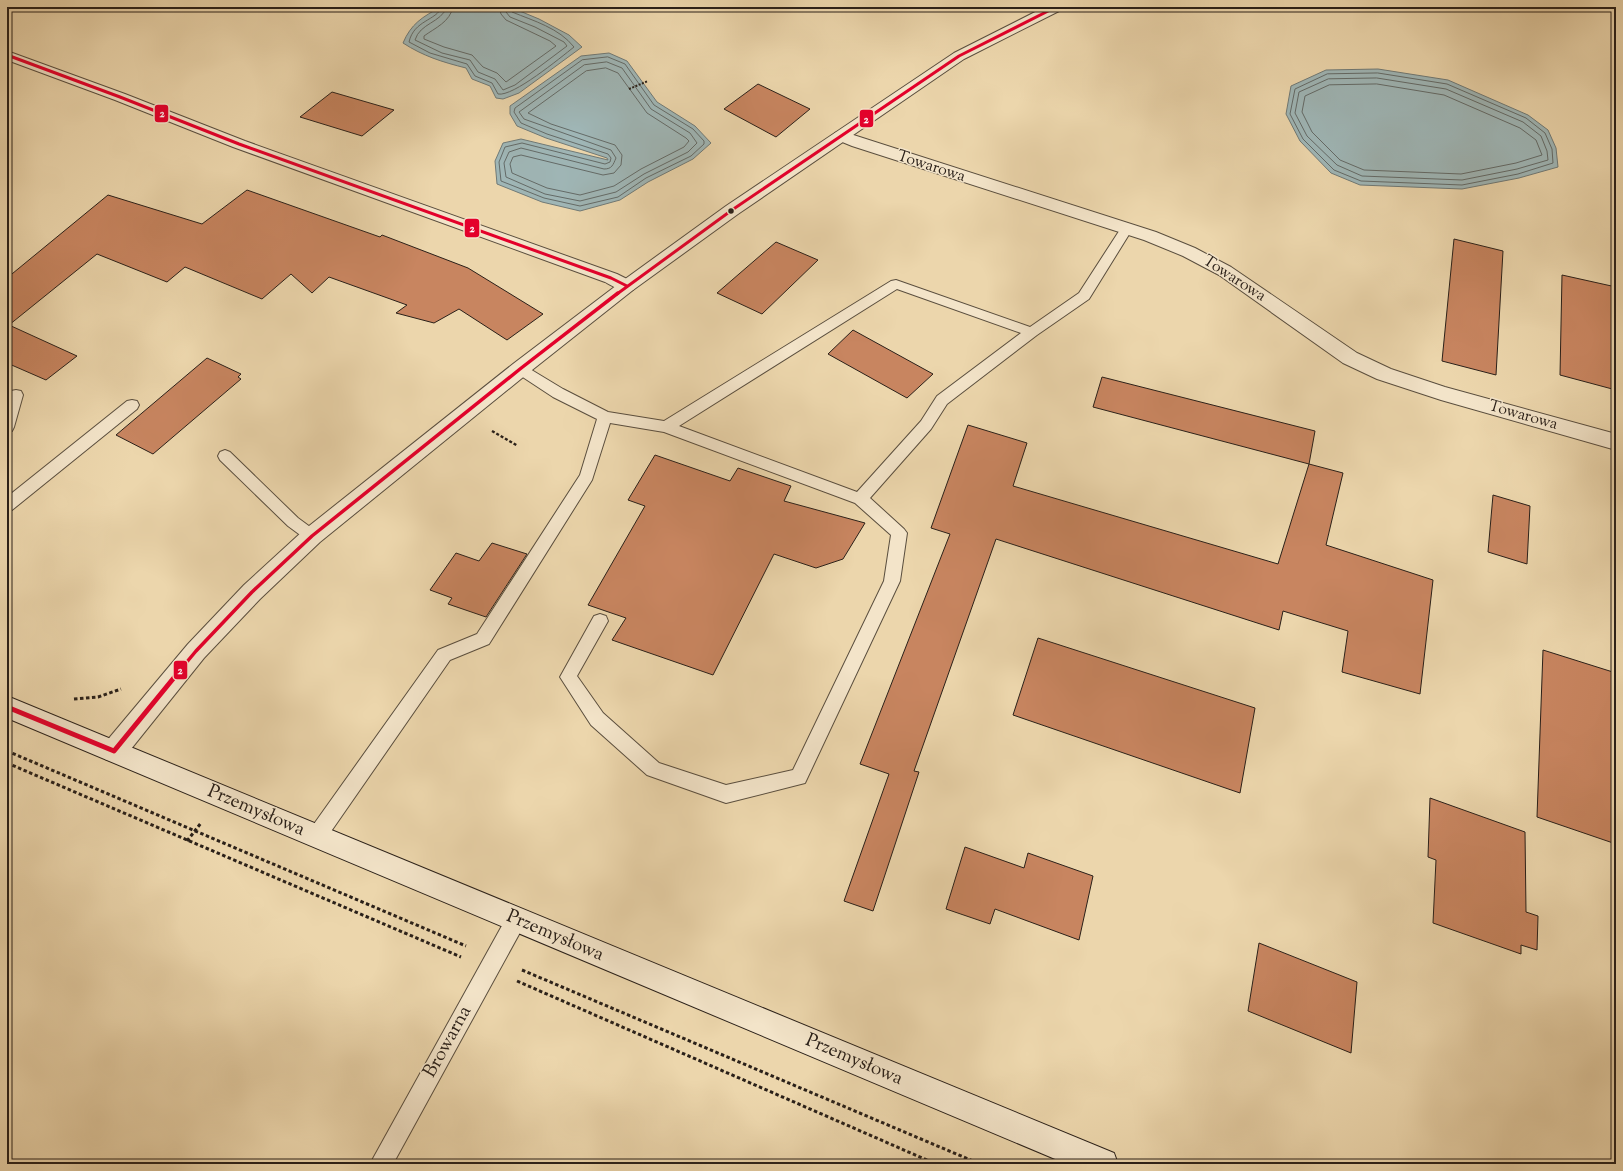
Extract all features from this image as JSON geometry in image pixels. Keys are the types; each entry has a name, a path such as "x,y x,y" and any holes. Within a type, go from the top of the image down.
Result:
{"street":[{"path":"114,751 196,652 252,592 312,536 520,369 627,286 732,210 959,56 1056,7"},
{"path":"7,56 127,100 240,144 611,278 627,286"},
{"name":"Towarowa","path":"841,136 858,143 1127,228 1190,252 1225,271 1350,358 1384,374 1441,393 1616,442"},
{"name":"Przemysłowa","path":"7,707 1103,1164"}],"lane":[{"path":"860,499 926,425 942,400 1032,332 1084,296 1127,228"},
{"path":"666,427 896,284 1032,332"},
{"path":"520,369 558,393 605,417 666,427 860,499 898,533 892,581 799,777 726,794 653,769 597,719 568,677 600,621"},
{"path":"7,427 16,395"},
{"path":"7,506 132,406"},
{"path":"316,837 444,655 483,639 587,476 605,417"},
{"path":"225,456 293,522 312,536"},
{"name":"Browarna","path":"381,1164 516,920"}],"path":[{"path":"629,89 648,81"},
{"path":"488,429 518,446"},
{"path":"187,841 195,831"}],"water":[{"path":"441,7 510,7 539,19 569,35 582,47 519,93 503,99 496,98 490,86 472,79 466,68 433,58 418,52 403,43 406,36 418,22 428,14"},
{"path":"609,53 627,61 657,102 695,126 711,143 693,159 648,182 620,200 580,211 542,202 497,184 495,161 503,143 521,139 608,160 607,158 546,138 517,126 510,114 510,106 581,56"},
{"path":"1378,69 1448,80 1528,115 1548,130 1556,148 1558,167 1519,178 1462,189 1360,185 1331,173 1300,141 1286,114 1291,86 1326,70"}],"building":[{"path":"758,84 810,109 776,137 724,109"},
{"path":"332,92 394,110 362,136 300,117"},
{"path":"247,190 380,237 382,235 468,268 543,314 507,340 459,309 434,323 396,313 407,305 329,277 312,293 291,274 262,299 185,267 167,282 97,254 9,325 77,356 46,380 7,363 7,278 108,195 202,224"},
{"path":"1454,239 1503,251 1496,375 1442,361"},
{"path":"776,242 818,260 762,314 717,293"},
{"path":"1562,275 1616,287 1616,390 1560,375"},
{"path":"853,330 933,374 907,398 828,354"},
{"path":"207,358 241,374 238,377 241,379 153,454 116,435"},
{"path":"1102,377 1315,431 1309,464 1093,407"},
{"path":"968,425 1027,443 1013,486 1278,564 1309,464 1343,473 1326,545 1433,580 1420,694 1342,672 1348,631 1283,611 1279,630 996,539 914,771 919,772 873,911 844,901 889,774 860,764 950,534 931,528"},
{"path":"655,455 730,481 738,468 791,486 784,501 865,523 843,559 816,568 774,554 713,675 612,640 626,618 588,605 645,506 628,500"},
{"path":"1493,495 1530,506 1527,564 1488,552"},
{"path":"492,543 527,554 486,617 448,604 452,598 430,590 456,553 479,561"},
{"path":"1038,638 1255,708 1240,793 1013,715"},
{"path":"1543,650 1616,673 1616,844 1537,817"},
{"path":"1430,798 1525,832 1526,912 1538,916 1537,950 1521,945 1521,954 1433,923 1436,860 1428,857"},
{"path":"965,847 1024,868 1028,853 1093,876 1079,940 995,909 990,924 946,909"},
{"path":"1259,943 1357,982 1351,1053 1248,1011"}],"transit line":[{"name":"2","path":"7,707 114,751 196,651 252,592 312,536 520,369 627,286 732,210 959,56 1056,7"},
{"name":"2","path":"7,55 120,97 239,144 611,278 627,286"}]}
